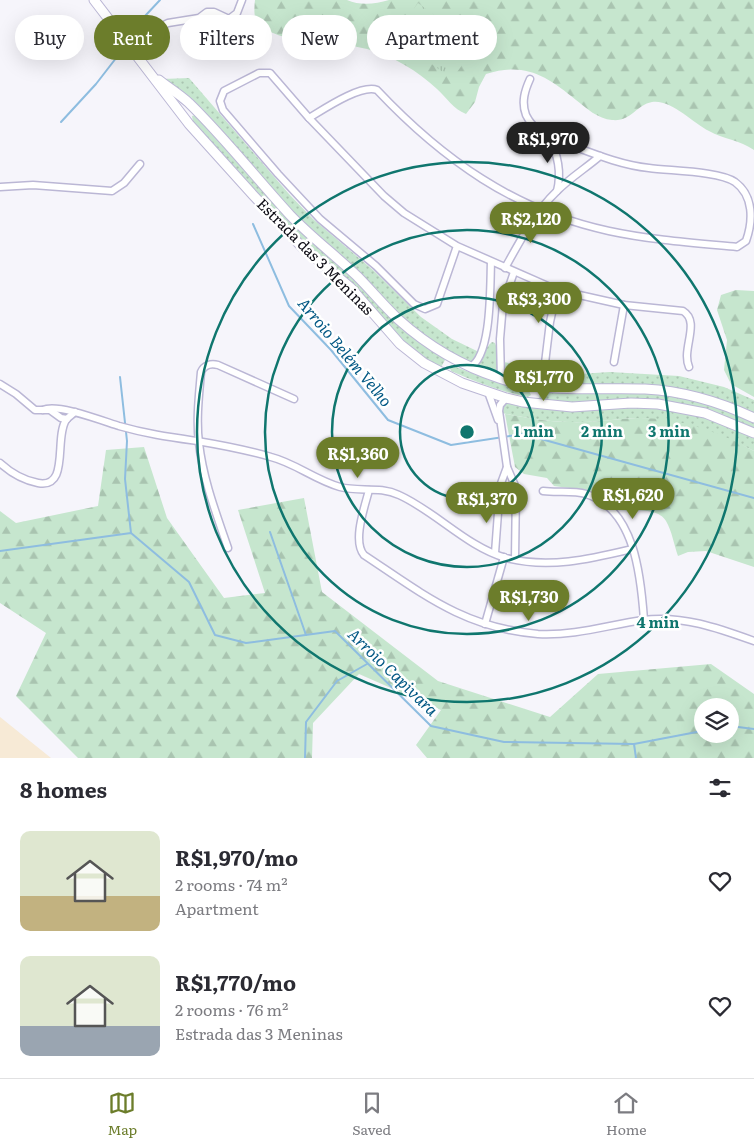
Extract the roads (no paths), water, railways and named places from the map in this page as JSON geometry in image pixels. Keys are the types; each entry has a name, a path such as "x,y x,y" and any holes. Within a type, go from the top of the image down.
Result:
{"main road":[{"name":"Estrada das 3 Meninas","path":"94,0 105,15"},
{"name":"Estrada das 3 Meninas","path":"139,60 189,124 301,246 351,288 400,344 424,363 488,392 523,402 572,406 631,403 658,404 705,413 754,433"},
{"name":"Estrada das 3 Meninas","path":"144,66 189,103 291,216 356,275 399,320 427,342 456,360 501,378 532,386 572,390 631,389 674,392 711,401 754,418"},
{"path":"450,376 447,371 448,364 456,360"},
{"path":"523,402 533,397 532,386"}],"street":[{"path":"170,23 199,18 207,12 214,12 229,19 237,13 242,0"},
{"path":"457,246 437,304 425,309 414,304 376,266 338,236 303,202 223,110 220,101 224,91 259,73 265,72 274,76 310,118 384,196 404,213 457,246 557,290 624,305 687,313 692,323 686,357 689,367"},
{"path":"310,118 366,88 377,90 415,128 452,159 477,176 541,210 600,229 641,237 737,247 746,241 751,213 750,205 742,189 730,179 722,176 647,168 600,156 548,136 532,124 525,111 524,95 530,78"},
{"path":"548,136 556,150 559,163 557,191"},
{"path":"505,268 525,232 557,191 600,156"},
{"path":"0,187 33,185 112,191 124,183 140,164"},
{"path":"470,367 480,358 486,337 491,262"},
{"path":"501,378 500,339 502,304 514,272"},
{"path":"545,363 550,322 557,290"},
{"path":"614,362 624,305"},
{"path":"486,337 500,339"},
{"path":"228,548 210,496 199,441 198,399 201,372 209,364 218,365 294,399"},
{"path":"0,384 22,398 35,410 54,412 61,418 67,419"},
{"path":"488,392 500,424"},
{"path":"506,398 500,405 499,410 507,467 516,488 515,559"},
{"path":"43,410 52,408 75,412 152,435 199,441 270,456 285,461 332,485 357,490 379,489 399,494 478,545 504,557 540,563 568,563 632,549"},
{"path":"0,462 17,476 29,481 45,484 52,482 57,475 62,431 67,419 75,412"},
{"path":"495,553 500,486 507,467"},
{"path":"369,490 358,546 364,555 440,605 485,624 528,632 564,634 644,620 675,619 714,627 754,642"},
{"path":"543,491 585,494 602,502 624,524 640,580 644,620"},
{"path":"499,497 516,497"},
{"path":"485,624 504,557"}],"waterway":[{"path":"146,15 160,0"},
{"path":"61,122 96,84 115,60"},
{"name":"Arroio Belém Velho","path":"253,224 289,306 331,350 388,420 451,445 523,434 754,498"},
{"path":"120,377 127,441 125,479 131,533"},
{"path":"270,532 306,635"},
{"name":"Arroio Capivara","path":"0,551 131,533 189,582 215,635 246,643 335,631 431,726 504,742 634,744 694,733"},
{"path":"305,758 306,722 337,681 367,664"},
{"name":"Arroio Capivara","path":"739,727 754,729"},
{"path":"634,744 636,758"}]}
